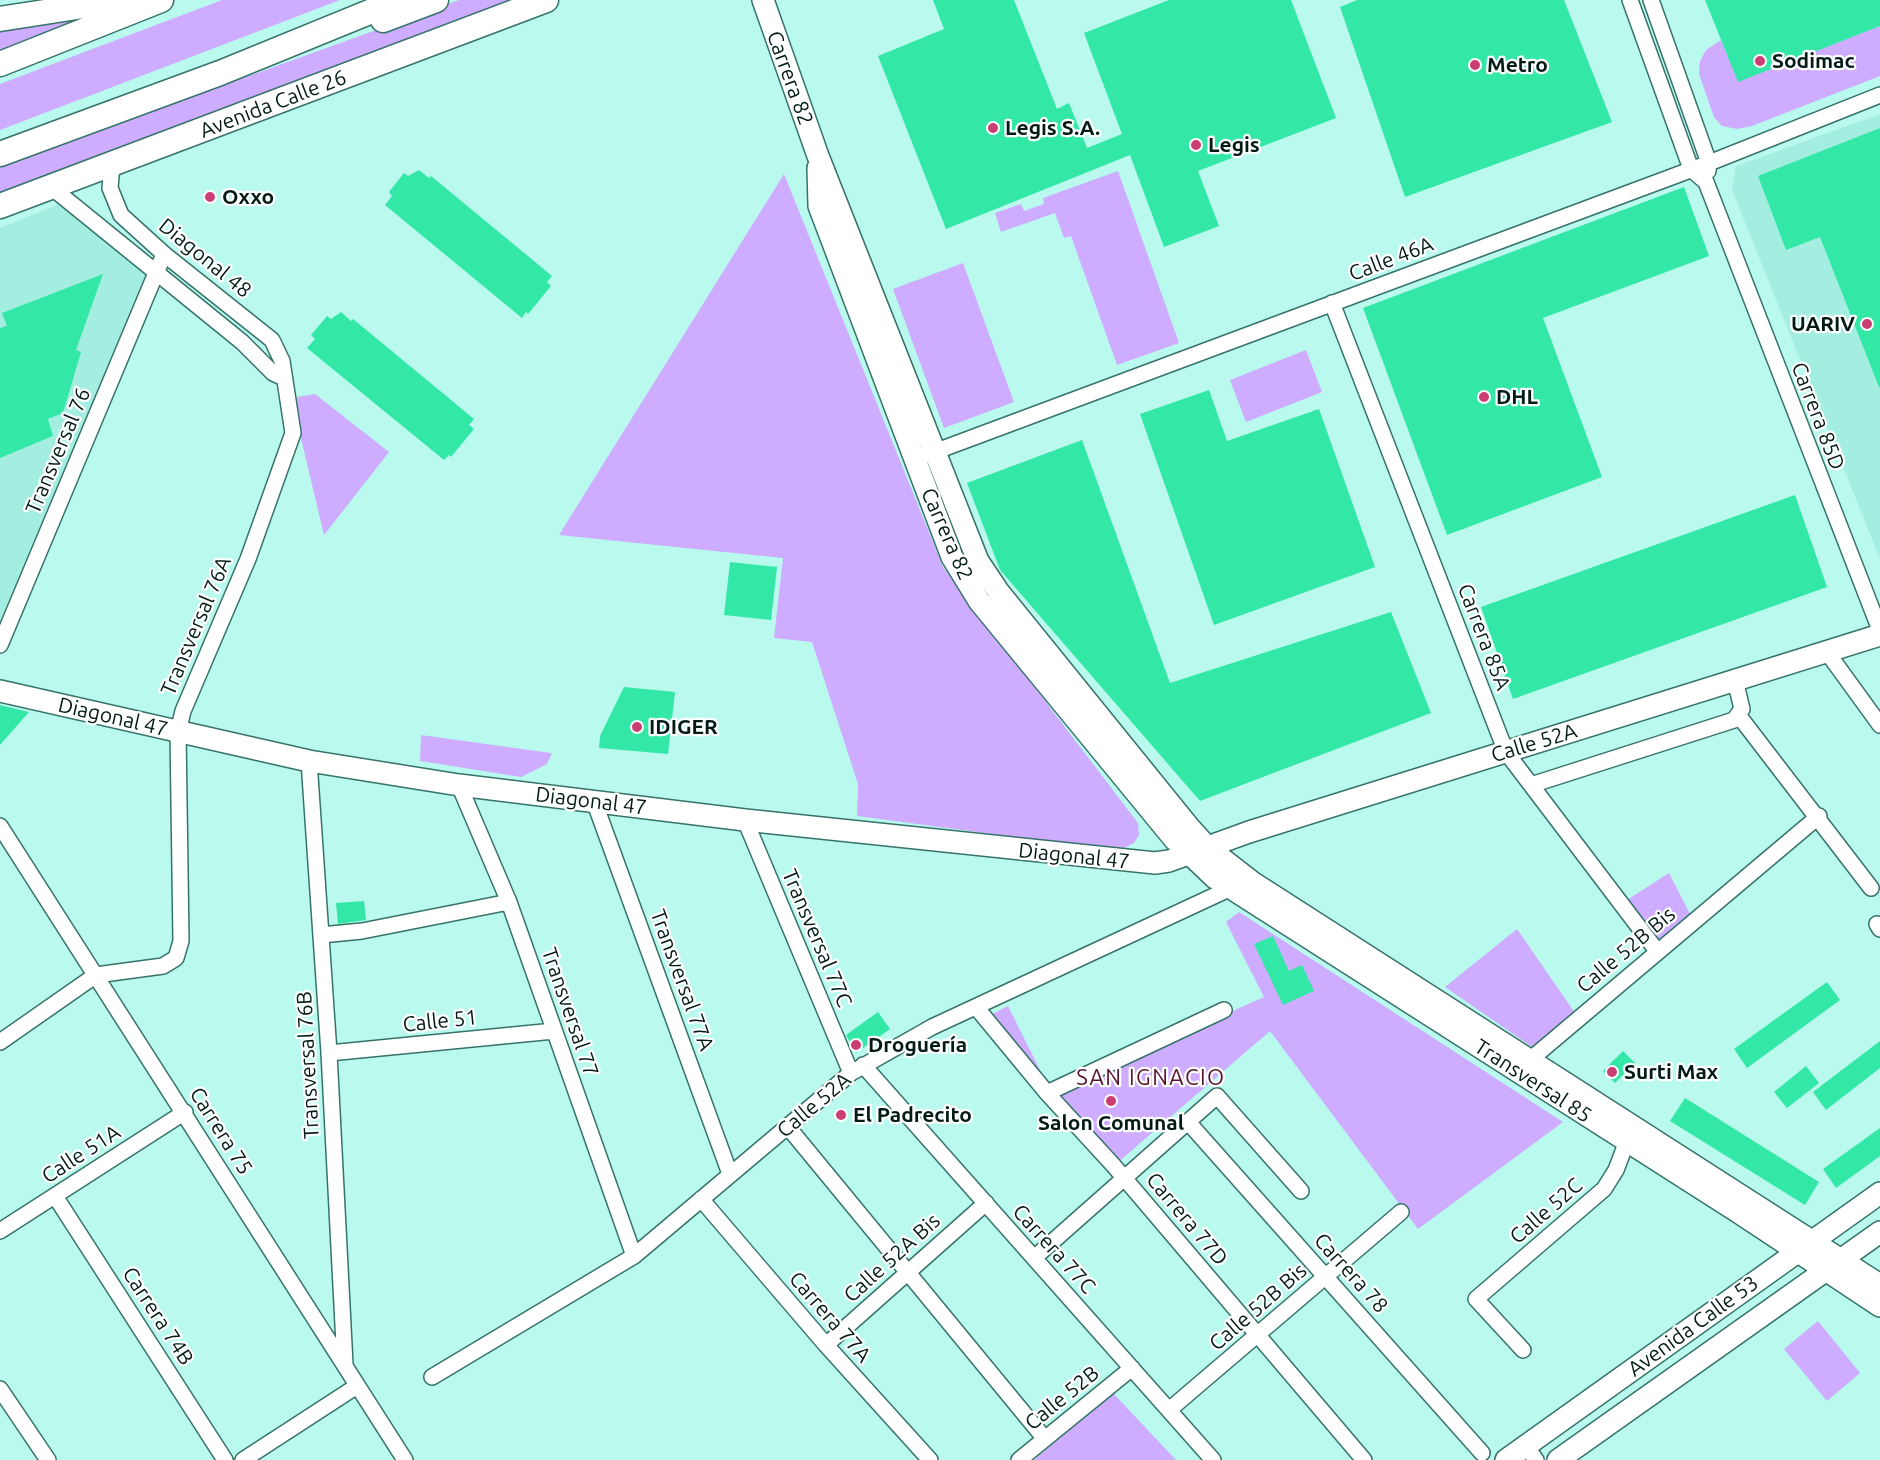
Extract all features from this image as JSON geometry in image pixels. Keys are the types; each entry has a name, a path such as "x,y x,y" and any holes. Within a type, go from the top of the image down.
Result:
{"main road":[{"path":"0,19 122,0"},
{"path":"0,64 161,0"},
{"path":"0,154 254,59 399,0"},
{"path":"254,59 362,28 436,0"},
{"name":"Avenida Calle 26","path":"0,206 546,0"}],"street":[{"name":"Carrera 82","path":"762,0 818,156 978,561 1198,851"},
{"name":"Carrera 85D","path":"1630,0 1691,169 1706,182 1880,630"},
{"path":"1651,0 1709,163 1706,182"},
{"name":"Calle 46A","path":"915,458 1709,163 1880,95"},
{"name":"Carrera 82","path":"818,156 819,206 952,557 979,601 1153,815 1198,851"},
{"name":"Diagonal 48","path":"112,165 110,188 121,215 164,254 230,304 272,340 282,362 284,378"},
{"name":"Diagonal 48","path":"51,187 218,322 273,373 284,378"},
{"name":"Transversal 76","path":"0,645 164,254"},
{"name":"Carrera 85A","path":"1332,303 1506,752 1657,951"},
{"path":"218,322 230,304"},
{"name":"Transversal 76A","path":"96,975 164,966 176,958 181,941 178,732 183,711 248,559 292,433 284,378"},
{"name":"Calle 52A","path":"1198,851 1880,635"},
{"path":"1827,652 1880,725"},
{"path":"1531,785 1734,720 1739,716 1742,708 1735,681"},
{"name":"Diagonal 47","path":"0,691 309,761 459,785 745,820 1141,863 1168,861 1198,851"},
{"path":"1739,716 1819,816 1871,888"},
{"name":"Transversal 76B","path":"309,761 329,1053 345,1367"},
{"name":"Transversal 77","path":"459,785 509,902 634,1256"},
{"name":"Transversal 77A","path":"594,801 730,1174"},
{"name":"Calle 52B Bis","path":"1531,1059 1819,816"},
{"name":"Transversal 77C","path":"745,820 857,1069"},
{"name":"Carrera 75","path":"0,826 185,1112 405,1460"},
{"name":"Transversal 85","path":"1198,851 1205,871 1609,1119 1833,1265 1880,1306"},
{"name":"Transversal 85","path":"1198,851 1252,882 1531,1059 1609,1119 1627,1142 1805,1246"},
{"name":"Calle 52A","path":"432,1377 634,1256 857,1069 932,1027 1231,888"},
{"path":"321,935 362,931 509,902"},
{"path":"0,1042 96,975"},
{"name":"Carrera 77D","path":"976,1007 1047,1093 1124,1178 1365,1460"},
{"path":"1047,1093 1224,1010"},
{"name":"Calle 51","path":"329,1053 554,1031"},
{"name":"Carrera 77C","path":"857,1069 986,1203 1213,1460"},
{"path":"1034,1258 1217,1096 1301,1191"},
{"name":"Calle 51A","path":"0,1231 185,1112"},
{"name":"Carrera 78","path":"1188,1122 1482,1453"},
{"path":"788,1127 1045,1439"},
{"name":"Calle 52C","path":"1523,1350 1476,1299 1604,1189 1616,1170 1627,1142"},
{"name":"Avenida Calle 53","path":"1506,1460 1531,1453 1805,1246 1880,1193"},
{"name":"Carrera 74B","path":"55,1196 225,1460"},
{"name":"Carrera 77A","path":"701,1199 826,1345 930,1460"},
{"name":"Calle 52A Bis","path":"826,1345 986,1203"},
{"name":"Calle 52B Bis","path":"1169,1410 1401,1212"},
{"name":"Avenida Calle 53","path":"1558,1460 1880,1232"},
{"name":"Transversal 85","path":"1833,1265 1880,1285"},
{"name":"Calle 52B","path":"1019,1460 1132,1368"},
{"path":"243,1460 357,1386"},
{"path":"0,1389 48,1460"}],"shaded area":[{"path":"222,0 340,0 0,130 0,84"},
{"path":"459,0 516,0 0,194 0,166"},
{"path":"78,15 81,22 0,57 0,27"},
{"path":"1880,26 1880,76 1752,126 1737,129 1722,126 1714,117 1699,74 1700,61 1706,50 1721,40 1738,81"},
{"path":"1880,114 1880,559 1732,190 1736,166"},
{"path":"1118,171 1179,343 1117,365 1071,236 1064,238 1055,213 1001,232 995,213 1021,204 1024,211 1044,204 1043,198"},
{"path":"784,174 943,567 1138,823 1139,835 1134,843 1124,848 1037,840 857,816 858,784 812,642 774,638 783,558 559,535"},
{"path":"61,203 149,276 0,629 0,228"},
{"path":"963,263 1014,402 944,428 893,289"},
{"path":"1306,350 1322,392 1246,422 1230,380"},
{"path":"315,394 389,452 324,535 294,409 297,397"},
{"path":"421,735 552,753 547,764 521,777 420,761"},
{"path":"1669,873 1691,916 1649,950 1616,907"},
{"path":"1239,912 1563,1122 1418,1229 1270,1031 1116,1164 1051,1092 1264,997 1226,922"},
{"path":"1517,929 1575,1013 1535,1049 1445,987"},
{"path":"1008,1006 1051,1092 988,1016"},
{"path":"1818,1321 1860,1373 1827,1401 1784,1349"},
{"path":"1112,1392 1176,1460 1034,1460"}],"building":[{"path":"933,0 1014,0 1057,109 1069,103 1087,148 1122,134 1084,33 1169,0 1291,0 1336,118 1198,171 1219,226 1164,247 1130,155 946,229 878,56 944,29"},
{"name":"Metro","path":"1357,0 1564,0 1612,122 1405,197 1340,7"},
{"name":"Sodimac","path":"1705,0 1880,0 1880,26 1738,82"},
{"path":"1880,128 1879,387 1820,237 1786,250 1758,176"},
{"path":"419,170 429,178 431,176 552,276 547,282 551,286 528,314 526,312 522,318 385,205 392,196 389,192 404,173 408,176"},
{"name":"DHL","path":"1684,187 1709,256 1543,318 1602,477 1447,535 1363,308"},
{"path":"103,274 76,350 81,352 63,413 48,419 53,436 0,458 0,328 7,326 2,313"},
{"path":"341,312 351,321 353,319 474,419 469,425 474,429 451,457 449,455 444,460 307,348 315,339 311,335 327,316 331,319"},
{"path":"1209,390 1227,441 1319,409 1375,567 1214,625 1140,414"},
{"path":"1082,440 1170,683 1391,612 1431,713 1200,801 1000,570 967,483"},
{"path":"1795,495 1827,587 1513,699 1481,607"},
{"path":"730,562 777,567 771,620 724,615"},
{"name":"IDIGER","path":"624,687 675,692 668,754 599,748 600,736"},
{"path":"0,705 29,712 0,745"},
{"path":"364,901 366,920 338,924 336,903"},
{"path":"1273,936 1289,971 1302,965 1314,991 1283,1005 1254,944"},
{"path":"1827,982 1840,1000 1747,1068 1734,1049"},
{"path":"878,1012 890,1029 856,1053 846,1035"},
{"path":"1880,1041 1880,1068 1826,1110 1813,1092"},
{"path":"1623,1051 1635,1063 1615,1083 1603,1071"},
{"path":"1806,1066 1819,1083 1787,1108 1774,1092"},
{"path":"1685,1098 1819,1182 1805,1205 1670,1121"},
{"path":"1880,1128 1880,1156 1836,1188 1823,1169"}],"place":[{"name":"Sodimac","path":"1760,61"},
{"name":"Metro","path":"1475,65"},
{"name":"Legis S.A.","path":"993,128"},
{"name":"Legis","path":"1196,145"},
{"name":"Oxxo","path":"210,197"},
{"name":"UARIV","path":"1867,324"},
{"name":"DHL","path":"1484,397"},
{"name":"IDIGER","path":"637,727"},
{"name":"Droguería","path":"856,1045"},
{"name":"Surti Max","path":"1612,1072"},
{"name":"Salon Comunal","path":"1111,1101"},
{"name":"El Padrecito","path":"841,1115"}],"district":[{"name":"SAN IGNACIO","path":"1151,1078"}]}
